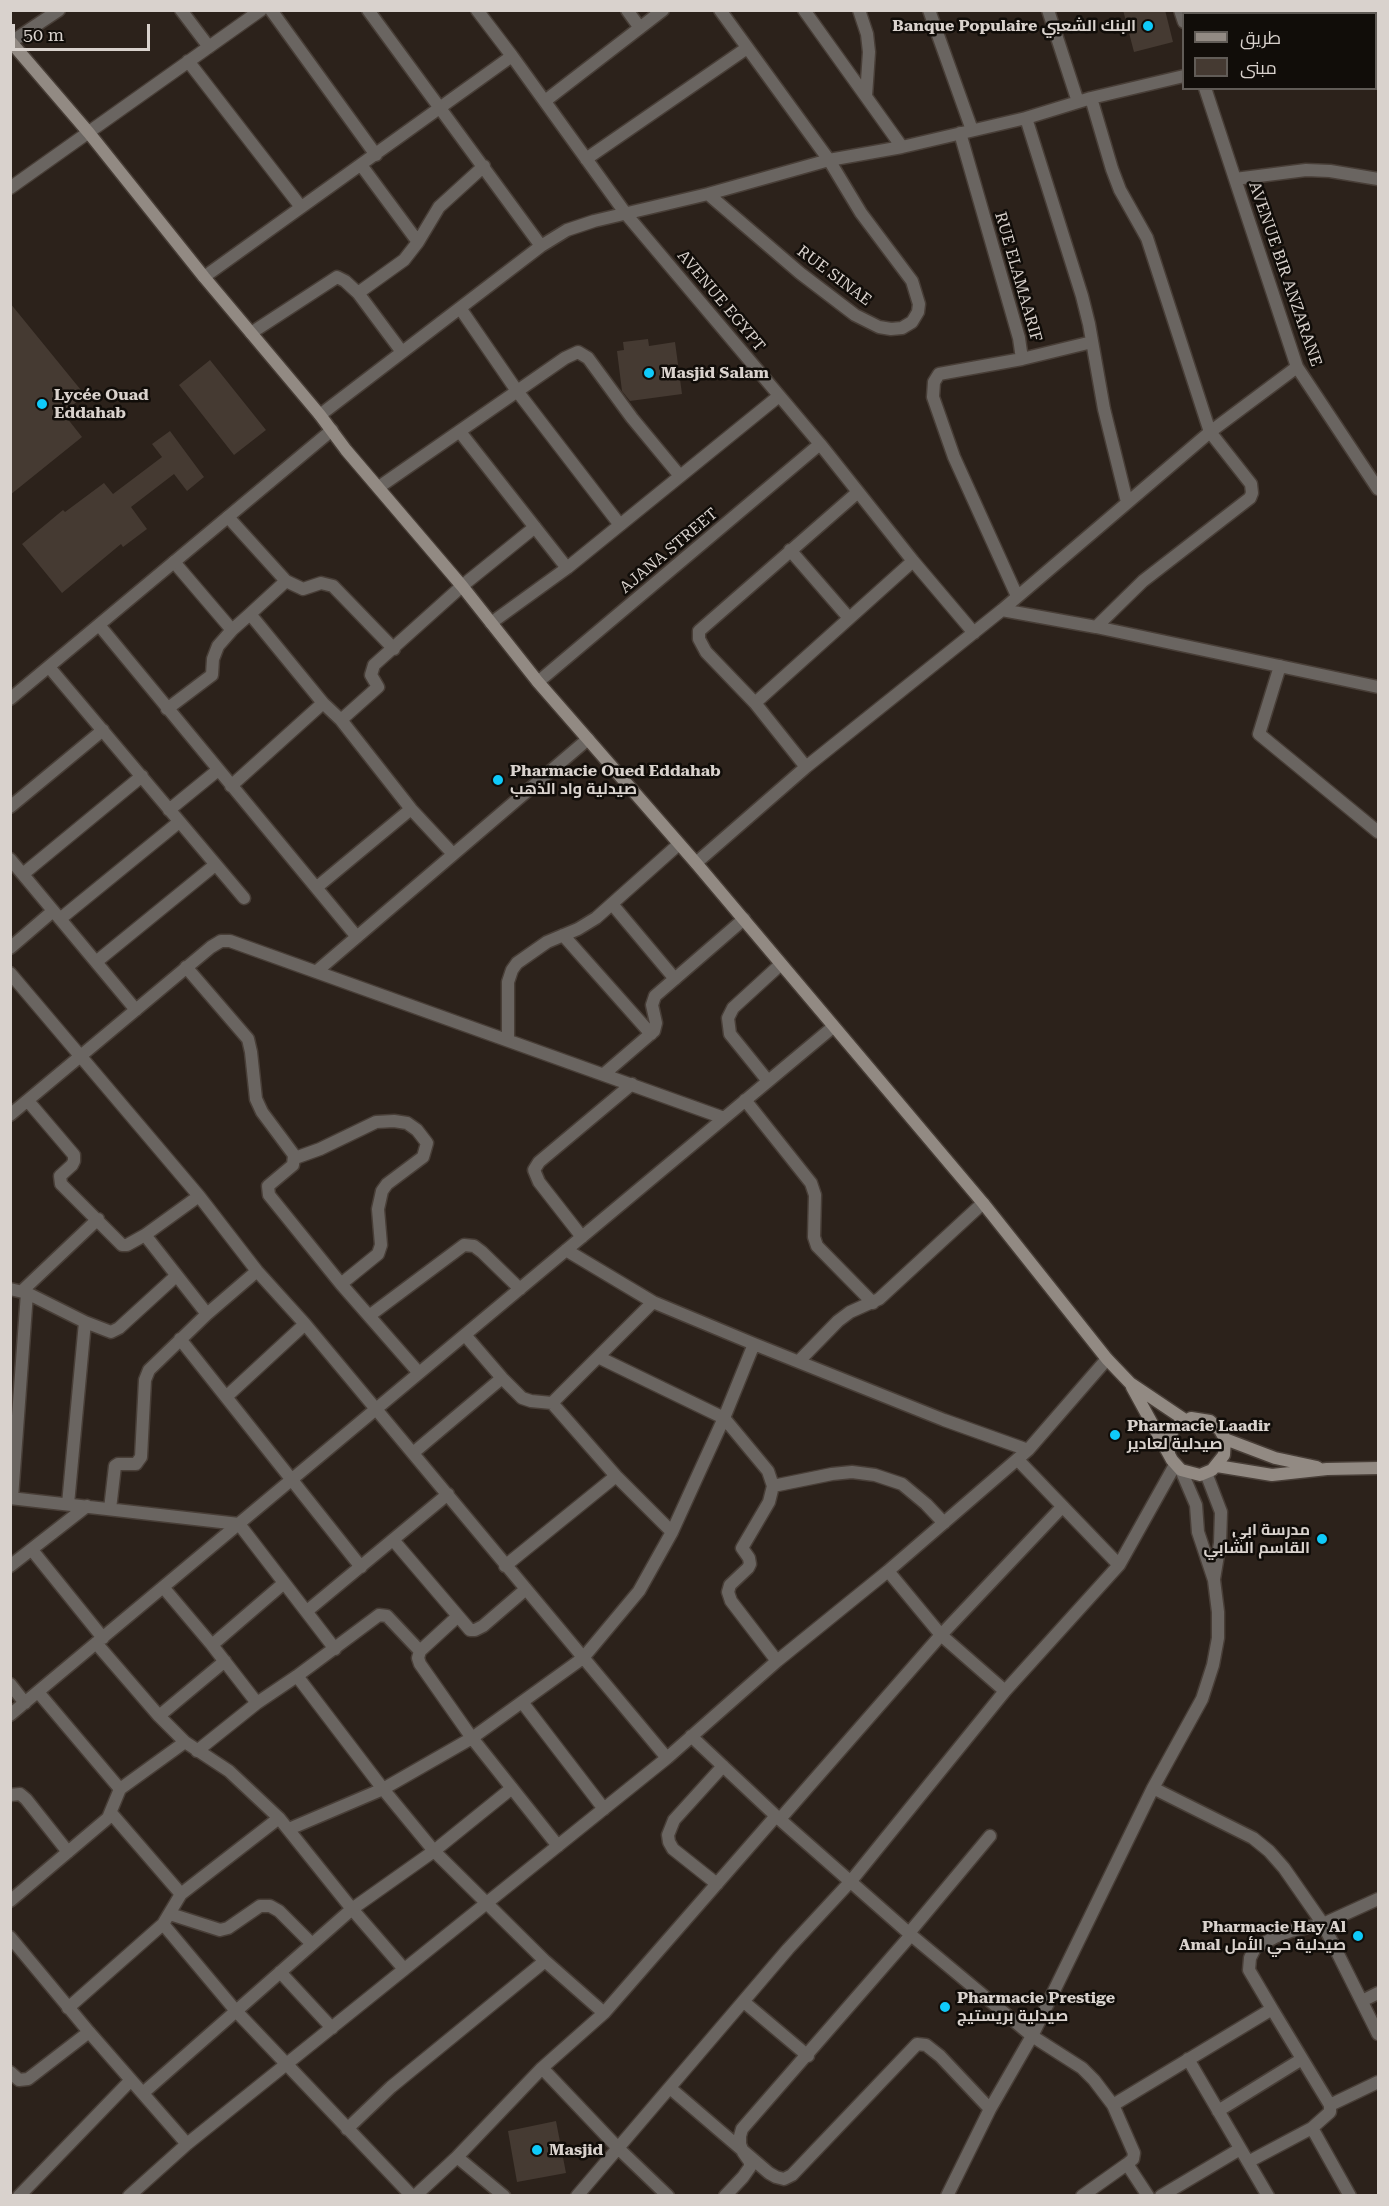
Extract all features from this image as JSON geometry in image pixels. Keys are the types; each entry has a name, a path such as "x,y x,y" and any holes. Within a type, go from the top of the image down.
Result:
{"main road":[{"path":"11,41 320,415 346,450 462,586 538,682 744,919 983,1203 1107,1359 1130,1383 1185,1420"},
{"path":"1130,1383 1169,1454 1178,1467 1193,1474 1211,1470 1272,1475 1327,1469 1378,1468"},
{"path":"1169,1454 1169,1440 1179,1424 1197,1417 1210,1421 1220,1430 1225,1439 1224,1455 1211,1470"},
{"path":"1225,1439 1275,1458 1327,1469"}],"street":[{"path":"11,41 59,10"},
{"path":"181,10 209,47"},
{"path":"10,188 261,10"},
{"path":"271,10 376,155"},
{"path":"369,10 541,246"},
{"name":"AVENUE EGYPT","path":"477,10 626,214 820,444 913,561 974,633"},
{"path":"627,10 640,28"},
{"path":"544,101 663,10"},
{"name":"RUE SINAE","path":"708,194 800,273 855,315 885,328 898,329 907,326 918,312 917,295 912,281 861,213 829,160 720,10"},
{"path":"804,10 902,147"},
{"path":"859,10 867,34 866,96"},
{"name":"RUE ELAMAARIF","path":"929,10 966,132 1019,338 1022,359 945,372 935,377 934,405 954,457 1017,596"},
{"path":"1048,10 1078,102"},
{"path":"586,159 747,48"},
{"path":"204,277 512,56"},
{"path":"189,61 301,207"},
{"path":"320,415 541,246 567,230 829,160 902,147 1026,118 1091,98 1182,76"},
{"name":"AVENUE BIR ANZARANE","path":"1206,90 1297,368 1378,489"},
{"path":"1091,98 1116,179 1147,238 1210,432 1251,484 1252,493 1250,498 1143,581 1096,627"},
{"path":"1026,118 1082,296 1104,409 1127,502"},
{"path":"362,165 418,242"},
{"path":"357,293 404,260 439,207 484,166"},
{"path":"1235,179 1306,170 1330,171 1378,179"},
{"path":"250,333 335,277 342,279 357,293 402,352"},
{"path":"460,308 517,391 620,525"},
{"path":"1022,359 1092,342"},
{"path":"379,487 565,357 574,353 581,353 588,358 632,418 680,476"},
{"path":"696,863 806,767 1002,610 1210,432 1297,368"},
{"path":"491,623 567,568 779,396"},
{"path":"10,699 332,430"},
{"path":"460,432 567,568"},
{"name":"AJANA STREET","path":"538,682 820,444"},
{"path":"806,767 755,703 706,652 699,639 699,631 858,492"},
{"path":"228,517 286,581 303,590 321,583 333,586 394,649"},
{"path":"341,720 378,687 371,675 372,668 462,586 535,527"},
{"path":"790,550 849,618"},
{"path":"755,703 913,561"},
{"path":"174,562 232,630"},
{"path":"167,709 212,675 213,659 218,646 232,630 286,581"},
{"path":"1002,610 1096,627 1378,687"},
{"path":"250,614 323,703 341,720 411,809 453,854"},
{"path":"99,625 357,937"},
{"path":"1280,666 1259,734 1378,832"},
{"path":"50,667 244,898"},
{"path":"231,786 323,703"},
{"path":"10,807 103,730"},
{"path":"317,971 588,739"},
{"path":"169,810 218,770"},
{"path":"23,874 142,776"},
{"path":"317,887 411,809"},
{"path":"10,948 179,822"},
{"path":"508,1040 508,982 517,963 547,942 587,924 679,844"},
{"path":"10,859 136,1010"},
{"path":"96,962 215,865"},
{"path":"612,904 675,979"},
{"path":"604,1074 651,1035 656,1025 652,1008 654,999 744,919"},
{"path":"564,934 651,1035"},
{"path":"10,1115 211,946 221,941 230,941 724,1118"},
{"path":"768,1081 730,1034 728,1018 732,1008 781,964"},
{"path":"186,967 248,1039 256,1099 262,1112 291,1149 295,1158 293,1165 270,1183 268,1191 273,1202 419,1373"},
{"path":"10,973 199,1196 257,1270 448,1494 505,1566 667,1758"},
{"path":"10,1715 833,1027"},
{"path":"582,1237 539,1182 534,1170 539,1162 632,1084"},
{"path":"745,1100 811,1183 815,1195 814,1237 817,1246 873,1303"},
{"path":"28,1101 74,1155 75,1161 60,1176 61,1184 122,1245 132,1243 145,1235 199,1196"},
{"path":"295,1158 320,1149 376,1122 400,1121 412,1126 425,1138 427,1143 423,1157 387,1184 382,1191 378,1209 381,1245 378,1254 341,1284"},
{"path":"800,1361 843,1316 873,1303 983,1203"},
{"path":"98,1219 20,1291 11,1498 239,1524 335,1649"},
{"path":"145,1235 207,1314"},
{"path":"369,1316 464,1245 474,1246 482,1252 520,1289"},
{"path":"566,1250 653,1302 944,1420 1028,1450"},
{"path":"110,1509 115,1466 134,1464 141,1457 147,1374 180,1339 257,1270"},
{"path":"20,1291 85,1322 107,1331 115,1331 176,1276"},
{"path":"552,1402 653,1302"},
{"path":"68,1504 85,1322"},
{"path":"226,1397 305,1324"},
{"path":"465,1335 522,1398 552,1402 616,1476 672,1532"},
{"path":"180,1339 361,1567"},
{"path":"289,1830 384,1790 471,1738 583,1658 639,1591 672,1532 724,1418 754,1344"},
{"path":"598,1357 724,1418 768,1471 773,1486 769,1502 743,1543 742,1549 749,1558 750,1564 748,1569 730,1585 728,1592 731,1601 777,1661"},
{"path":"129,2196 187,2144 667,1758 777,1661 888,1571 1018,1460 1107,1359"},
{"path":"413,1453 502,1378"},
{"path":"1018,1460 1119,1565"},
{"path":"577,2196 788,1949 851,1881 1005,1691 1119,1565 1178,1467"},
{"path":"947,2196 990,2109 1032,2036 1153,1788 1202,1699 1213,1665 1218,1638 1214,1580 1198,1532 1196,1505 1178,1467"},
{"path":"1211,1470 1221,1512 1220,1543 1214,1580"},
{"path":"773,1486 832,1474 852,1472 875,1475 902,1484 944,1523"},
{"path":"505,1566 616,1476"},
{"path":"307,1611 448,1494"},
{"path":"10,1566 87,1506"},
{"path":"167,1919 236,2011 347,2129 414,2196 457,2157 542,2068 604,2013 941,1635 1062,1507"},
{"path":"394,1541 470,1630 478,1629 526,1589"},
{"path":"32,1550 99,1641 159,1716 185,1742 229,1771 279,1818 404,1969"},
{"path":"888,1571 941,1635 1005,1691"},
{"path":"212,1645 284,1583"},
{"path":"164,1587 257,1703"},
{"path":"197,1751 257,1703 335,1649 379,1615 384,1614 420,1651"},
{"path":"457,1617 420,1651 418,1660 471,1738 558,1846"},
{"path":"159,1716 225,1661"},
{"path":"297,1676 434,1851 545,1960 604,2013"},
{"path":"10,1684 25,1702"},
{"path":"38,1692 120,1789"},
{"path":"522,1702 604,1809"},
{"path":"691,1736 778,1818 910,1934 1032,2036 1082,2068 1113,2105 1134,2153 1133,2159 1127,2164 1082,2196"},
{"path":"10,1901 111,1813 120,1789 185,1742"},
{"path":"717,1884 673,1849 668,1835 674,1820 723,1766"},
{"path":"143,2093 352,1909 434,1851 512,1788"},
{"path":"1153,1788 1253,1838 1284,1868 1323,1924 1378,2034"},
{"path":"10,1795 20,1794 26,1799 68,1852"},
{"path":"111,1813 181,1894"},
{"path":"68,2008 167,1919 181,1894 279,1818"},
{"path":"724,2196 750,2167 750,2162 742,2148 740,2136 742,2130 808,2056 990,1836"},
{"path":"1248,2162 1312,2128 1328,2116 1330,2105 1249,1970 1250,1958 1255,1948 1291,1931 1323,1924 1378,1899"},
{"path":"167,1919 220,1930 228,1928 256,1908 264,1905 270,1906 279,1911 312,1944"},
{"path":"10,1937 68,2008 187,2144"},
{"path":"347,2129 391,2087 545,1960"},
{"path":"280,1972 332,2028"},
{"path":"1362,2001 1378,1993"},
{"path":"744,2002 808,2056"},
{"path":"1113,2105 1272,2009"},
{"path":"10,2072 19,2080 28,2079 89,2032"},
{"path":"670,2088 772,2176 784,2179 790,2177 916,2044 926,2045 940,2056 990,2109"},
{"path":"1188,2059 1268,2196"},
{"path":"1218,2111 1302,2059"},
{"path":"542,2068 618,2149 668,2196"},
{"path":"19,2196 131,2080"},
{"path":"1330,2105 1378,2082"},
{"path":"1312,2128 1350,2196"},
{"path":"1161,2196 1240,2149"},
{"path":"457,2157 504,2196"},
{"path":"1127,2164 1148,2196"}],"building":[{"name":"Banque Populaire البنك الشعبي","path":"1123,10 1165,10 1173,42 1134,52"},
{"name":"Lycée Ouad Eddahab","path":"10,303 85,395 63,413 82,437 10,495"},
{"name":"Masjid Salam","path":"648,339 649,346 675,342 682,394 630,401 622,391 617,351 624,350 623,342"},
{"name":"Lycée Ouad Eddahab","path":"210,360 266,430 234,455 179,385"},
{"path":"170,431 204,477 187,491 174,474 131,507 147,529 123,547 121,544 62,593 22,544 63,510 65,512 104,483 113,494 162,457 152,444"},
{"name":"Masjid","path":"556,2121 566,2173 517,2182 508,2131"}],"place":[{"name":"Banque Populaire البنك الشعبي","path":"1148,26"},
{"name":"Masjid Salam","path":"649,373"},
{"name":"Lycée Ouad Eddahab","path":"42,404"},
{"name":"Pharmacie Oued Eddahab صيدلية واد الذهب","path":"498,780"},
{"name":"Pharmacie Laadir صيدلية لعادير","path":"1115,1435"},
{"name":"مدرسة ابي القاسم الشابي","path":"1322,1539"},
{"name":"Pharmacie Hay Al Amal صيدلية حي الأمل","path":"1358,1936"},
{"name":"Pharmacie Prestige صيدلية بريستيج","path":"945,2007"},
{"name":"Masjid","path":"537,2150"}]}
